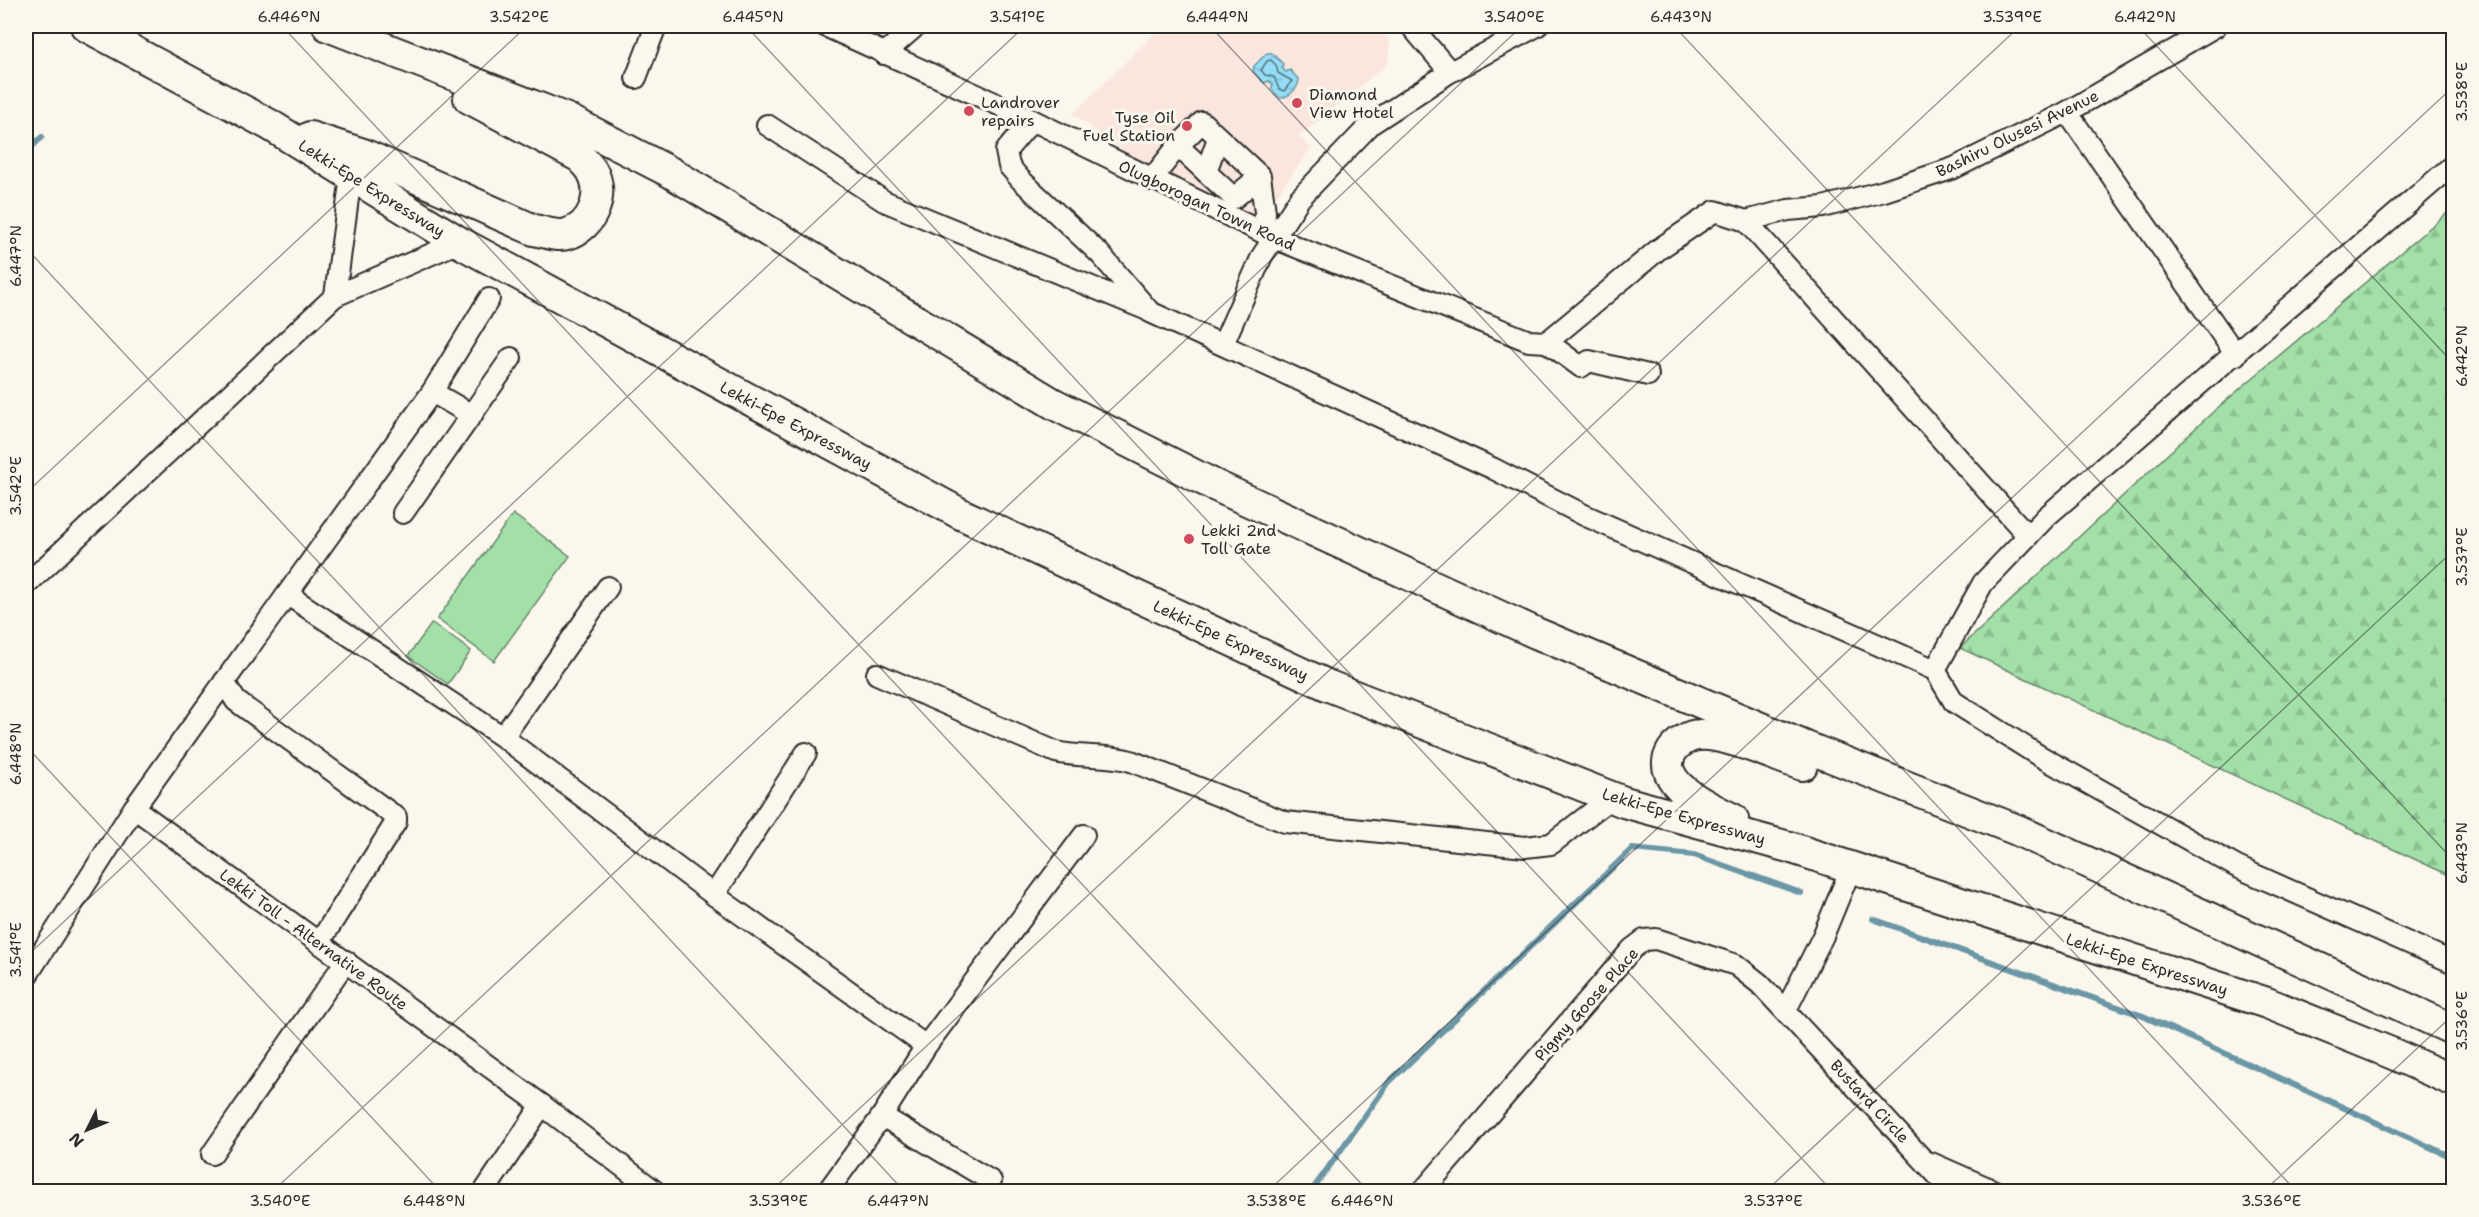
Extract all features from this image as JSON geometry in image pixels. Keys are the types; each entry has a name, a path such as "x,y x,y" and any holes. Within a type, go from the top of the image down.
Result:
{"highway":[{"name":"Lekki-Epe Expressway","path":"86,26 270,124 459,242 961,514 1329,686 1612,797 1789,847 2267,1003 2391,1053 2454,1082"},
{"path":"328,26 567,119 649,162 809,255 1054,404 1214,485 1536,633 1806,747 2017,830 2454,1030"},
{"path":"270,124 363,154 534,230 551,234 567,234 583,225 595,210 597,191 593,172 580,157 358,38"},
{"path":"1789,847 1685,793 1673,778 1668,765 1671,752 1679,742 1698,734 1722,737 1828,774 1851,776 1872,772"}],"street":[{"path":"636,78 656,26"},
{"name":"Olugborogan Town Road","path":"825,26 1032,120 1269,236 1538,342 1581,367 1589,361 1648,375"},
{"path":"884,54 916,26"},
{"path":"1411,26 1450,72"},
{"path":"1223,344 1269,236 1300,198 1371,124 1450,72 1538,26"},
{"name":"Bashiru Olusesi Avenue","path":"1746,221 1788,210 1823,207 1884,191 1954,168 2067,112 2216,26"},
{"path":"2067,112 2236,355"},
{"path":"1032,120 1006,151 1008,166 1100,254 1150,312"},
{"path":"1151,180 1178,146 1202,122 1260,176 1269,236"},
{"path":"767,125 884,201 1223,344 1492,468 1584,515 1935,670 1954,702 2048,761 2237,867 2454,963"},
{"path":"1206,172 1218,138"},
{"path":"1178,146 1229,193 1265,212"},
{"path":"1229,193 1233,152"},
{"path":"1935,670 1983,583 2047,516 2236,355 2454,164"},
{"path":"335,296 351,176"},
{"path":"1229,193 1260,176"},
{"path":"1538,342 1659,249 1715,212 1746,221 2028,536"},
{"path":"26,585 335,296 459,242"},
{"path":"26,977 134,808 432,392 489,299"},
{"path":"403,513 512,358"},
{"path":"432,392 472,414"},
{"path":"503,737 608,587"},
{"path":"288,595 503,737 714,895 926,1046"},
{"path":"877,674 1056,753 1073,756 1114,756 1131,761 1285,822 1525,847 1551,844 1612,797"},
{"path":"224,682 236,701 396,816 396,822 319,943"},
{"path":"714,895 806,753"},
{"name":"Lekki Toll - Alternative Route","path":"134,808 542,1105 656,1191"},
{"path":"827,1191 882,1116 926,1046 1084,835"},
{"path":"1786,1010 1823,936 1851,868"},
{"name":"Pigmy Goose Place","path":"1422,1191 1632,950 1644,940 1656,939 1737,965 1786,1010"},
{"path":"212,1154 346,962"},
{"name":"Bustard Circle","path":"1786,1010 1953,1191"},
{"path":"484,1191 542,1105"},
{"path":"882,1116 991,1181"},
{"path":"1925,1160 1997,1191"}],"shaded area":[{"name":"Tyse Oil Fuel Station","path":"1176,26 1376,26 1390,40 1388,63 1299,137 1311,148 1256,224 1158,176 1073,114 1160,28 1168,33"}],"green space":[{"path":"2453,208 2453,877 1960,648 2215,410"},
{"path":"513,514 570,556 494,661 437,619"},
{"path":"432,623 471,651 448,684 408,656"}],"water":[{"path":"1267,53 1272,53 1283,64 1282,68 1286,72 1290,70 1299,80 1295,89 1287,96 1280,98 1271,89 1273,85 1269,81 1264,83 1253,71 1254,66"}],"waterway":[{"path":"26,152 42,137"},
{"path":"1311,1192 1389,1082 1632,849 1694,855 1801,893"},
{"path":"1873,919 2143,1016 2454,1158"}],"place":[{"name":"Diamond View Hotel","path":"1297,103"},
{"name":"Landrover repairs","path":"969,111"},
{"name":"Tyse Oil Fuel Station","path":"1187,126"},
{"name":"Lekki 2nd Toll Gate","path":"1189,539"}]}
